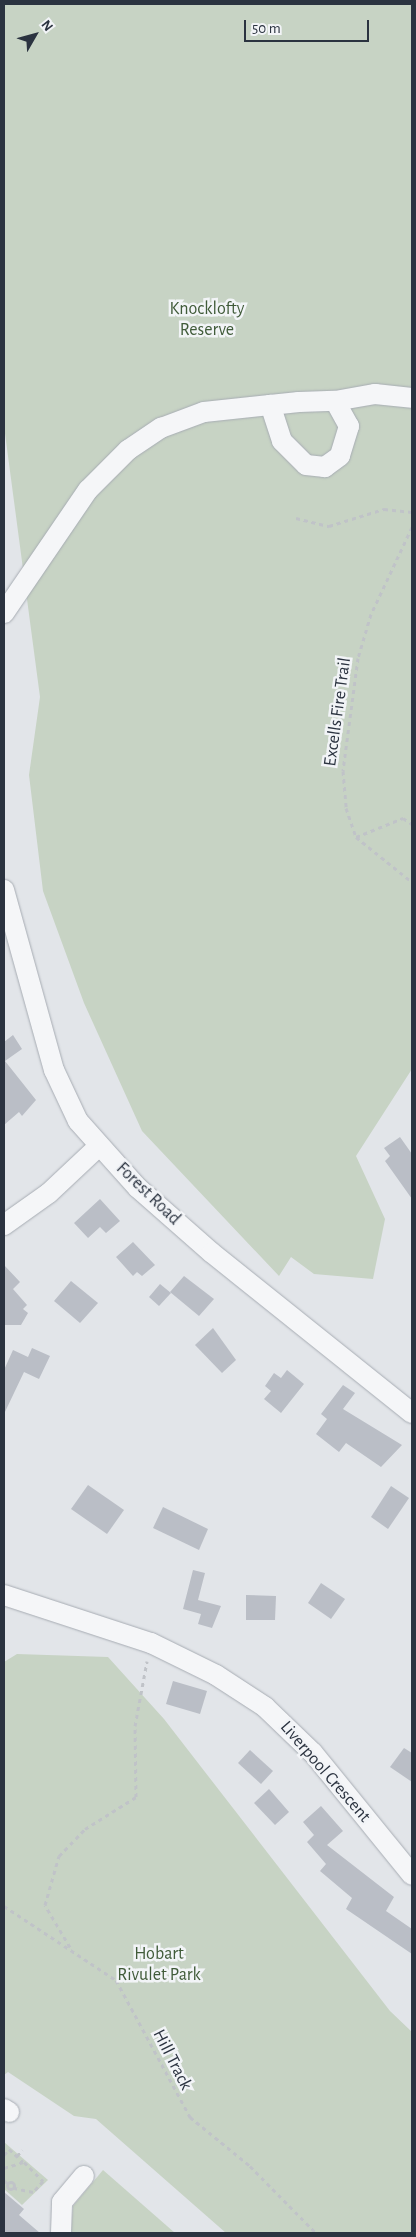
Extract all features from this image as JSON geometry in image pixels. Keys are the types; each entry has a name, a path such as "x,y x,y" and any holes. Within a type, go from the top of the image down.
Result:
{"street":[{"path":"4,613 88,490 128,450 162,428 204,412 335,401 375,394 412,398"},
{"path":"270,405 290,453 306,465 325,466 340,456 347,442 349,426 335,401"},
{"name":"Forest Road","path":"4,890 62,1094 99,1146 212,1253 412,1413"},
{"path":"4,1225 49,1193 99,1146"},
{"name":"Liverpool Crescent","path":"4,1595 151,1644 216,1674 265,1707 313,1754 412,1875"},
{"path":"61,2233 62,2202 84,2176"}],"path":[{"path":"296,518 329,526 384,509 412,512"},
{"name":"Excells Fire Trail","path":"356,837 346,808 343,771 358,658 371,614 412,527"},
{"path":"412,824 403,818 356,837 412,882"},
{"path":"71,1948 45,1905 59,1856 85,1829 136,1797 135,1726 151,1644"},
{"name":"Hill Track","path":"4,1906 71,1948 116,1980 176,2099 202,2131 250,2166 316,2233"},
{"path":"4,2155 9,2149 43,2183 33,2192 14,2188 9,2190 8,2184 4,2180"},
{"path":"17,2156 22,2150"},
{"path":"4,2168 24,2162"}],"green space":[{"name":"Knocklofty Reserve","path":"4,4 412,4 412,1069 356,1156 385,1219 373,1279 314,1274 291,1257 279,1276 142,1131 84,1003 43,891 29,775 40,697 4,426"},
{"name":"Hobart Rivulet Park","path":"17,1654 108,1657 164,1719 390,2011 412,2032 412,2233 226,2233 96,2119 74,2116 8,2072 4,2075 4,1662"},
{"path":"4,2142 48,2180 22,2205 4,2189"},
{"path":"103,2170 175,2233 71,2233 73,2206"}],"building":[{"path":"13,1035 22,1049 5,1061 36,1100 22,1116 19,1112 4,1125 4,1042"},
{"path":"400,1137 412,1154 412,1199 385,1161 390,1156 384,1148"},
{"path":"100,1199 120,1221 106,1233 100,1227 88,1238 74,1223"},
{"path":"133,1242 155,1265 142,1276 137,1272 133,1276 116,1257"},
{"path":"4,1265 20,1282 13,1289 27,1305 23,1309 28,1313 21,1325 4,1325"},
{"path":"184,1276 214,1299 199,1316 170,1292"},
{"path":"71,1281 98,1303 80,1323 54,1301"},
{"path":"160,1284 171,1293 159,1306 149,1297"},
{"path":"213,1328 236,1360 222,1373 195,1345"},
{"path":"32,1348 50,1356 39,1379 24,1372 4,1414 4,1370 13,1350 28,1357"},
{"path":"287,1370 304,1384 281,1413 264,1399 271,1391 265,1386 274,1373 281,1378"},
{"path":"343,1385 355,1393 343,1409 402,1445 381,1467 346,1443 339,1452 316,1434 327,1419 321,1414"},
{"path":"88,1485 124,1510 107,1534 71,1509"},
{"path":"391,1486 409,1498 388,1529 371,1517"},
{"path":"163,1507 208,1529 199,1550 153,1528"},
{"path":"193,1570 205,1573 198,1600 221,1606 212,1628 198,1624 201,1614 183,1609"},
{"path":"321,1583 345,1599 331,1619 308,1603"},
{"path":"246,1595 276,1596 275,1620 246,1620"},
{"path":"173,1681 207,1691 200,1714 166,1704"},
{"path":"404,1748 412,1753 412,1782 390,1767"},
{"path":"250,1750 273,1771 261,1784 238,1763"},
{"path":"269,1789 289,1812 275,1825 254,1803"},
{"path":"321,1806 343,1831 327,1845 394,1897 386,1911 412,1929 412,1954 346,1909 352,1898 320,1871 326,1864 307,1842 314,1835 303,1822"},
{"path":"4,2192 24,2209 19,2215 40,2233 4,2233"}]}
